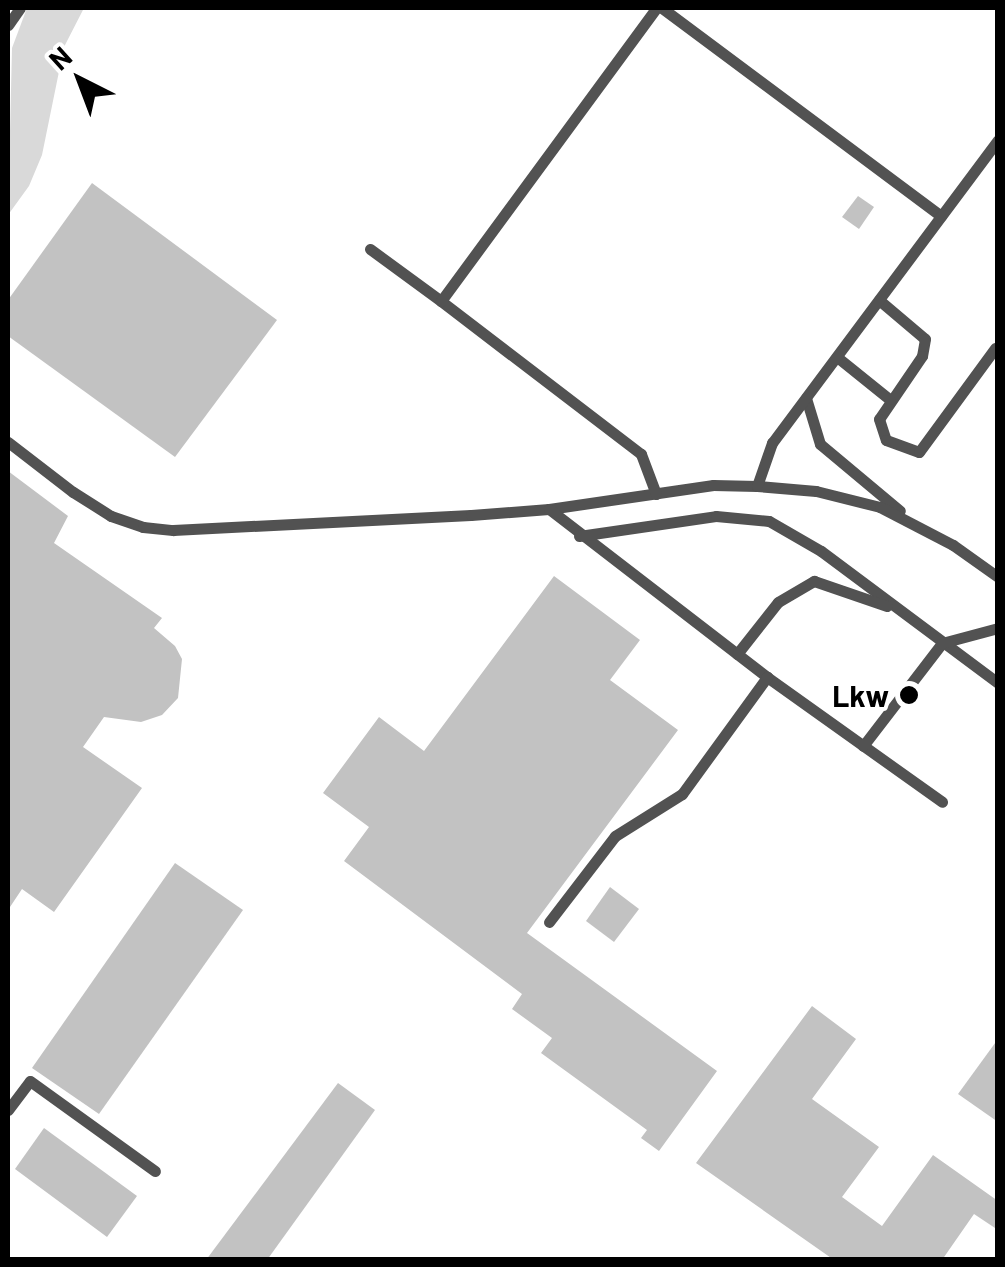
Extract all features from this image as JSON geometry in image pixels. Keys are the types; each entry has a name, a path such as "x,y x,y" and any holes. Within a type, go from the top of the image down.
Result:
{"lane":[{"path":"8,26 20,8"},
{"path":"442,301 659,8 941,216"},
{"path":"757,486 772,443 998,140"},
{"path":"370,249 641,454 656,494"},
{"path":"879,300 925,339 922,356 889,399 880,419 886,440 920,452 994,348"},
{"path":"837,357 889,399"},
{"path":"806,398 820,444 916,523 998,577"},
{"path":"8,442 111,516 143,527 173,530 549,509 713,486 816,491 880,507 916,523"},
{"path":"549,509 579,536 767,677 942,802"},
{"path":"579,536 716,516 769,521 820,551 998,683"},
{"path":"737,654 778,602 814,581 900,610"},
{"path":"863,746 942,644 998,628"},
{"path":"549,922 614,836 682,794 767,677"},
{"path":"8,1110 30,1080 155,1170"}],"shaded area":[{"path":"27,8 84,8 64,47 42,155 29,186 8,215 12,48"}],"building":[{"path":"92,183 277,320 175,457 8,336 8,300"},
{"path":"858,196 874,207 859,229 842,217"},
{"path":"8,471 68,516 54,543 162,618 154,628 175,646 182,659 178,698 162,715 141,722 104,717 83,747 142,788 54,912 22,889 8,910"},
{"path":"554,576 640,640 610,680 678,730 527,933 717,1071 659,1151 641,1138 647,1130 541,1053 552,1038 512,1009 522,994 344,861 369,827 323,793 379,717 424,751"},
{"path":"175,863 243,910 99,1114 32,1068"},
{"path":"610,887 639,909 614,942 586,921"},
{"path":"812,1006 856,1039 812,1099 879,1147 842,1197 882,1226 933,1155 998,1201 998,1230 974,1214 942,1260 834,1260 696,1163"},
{"path":"998,1039 998,1122 958,1094"},
{"path":"338,1083 375,1110 267,1260 206,1260"},
{"path":"44,1128 137,1196 107,1237 15,1169"}],"place":[{"name":"Lkw","path":"909,695"}]}
